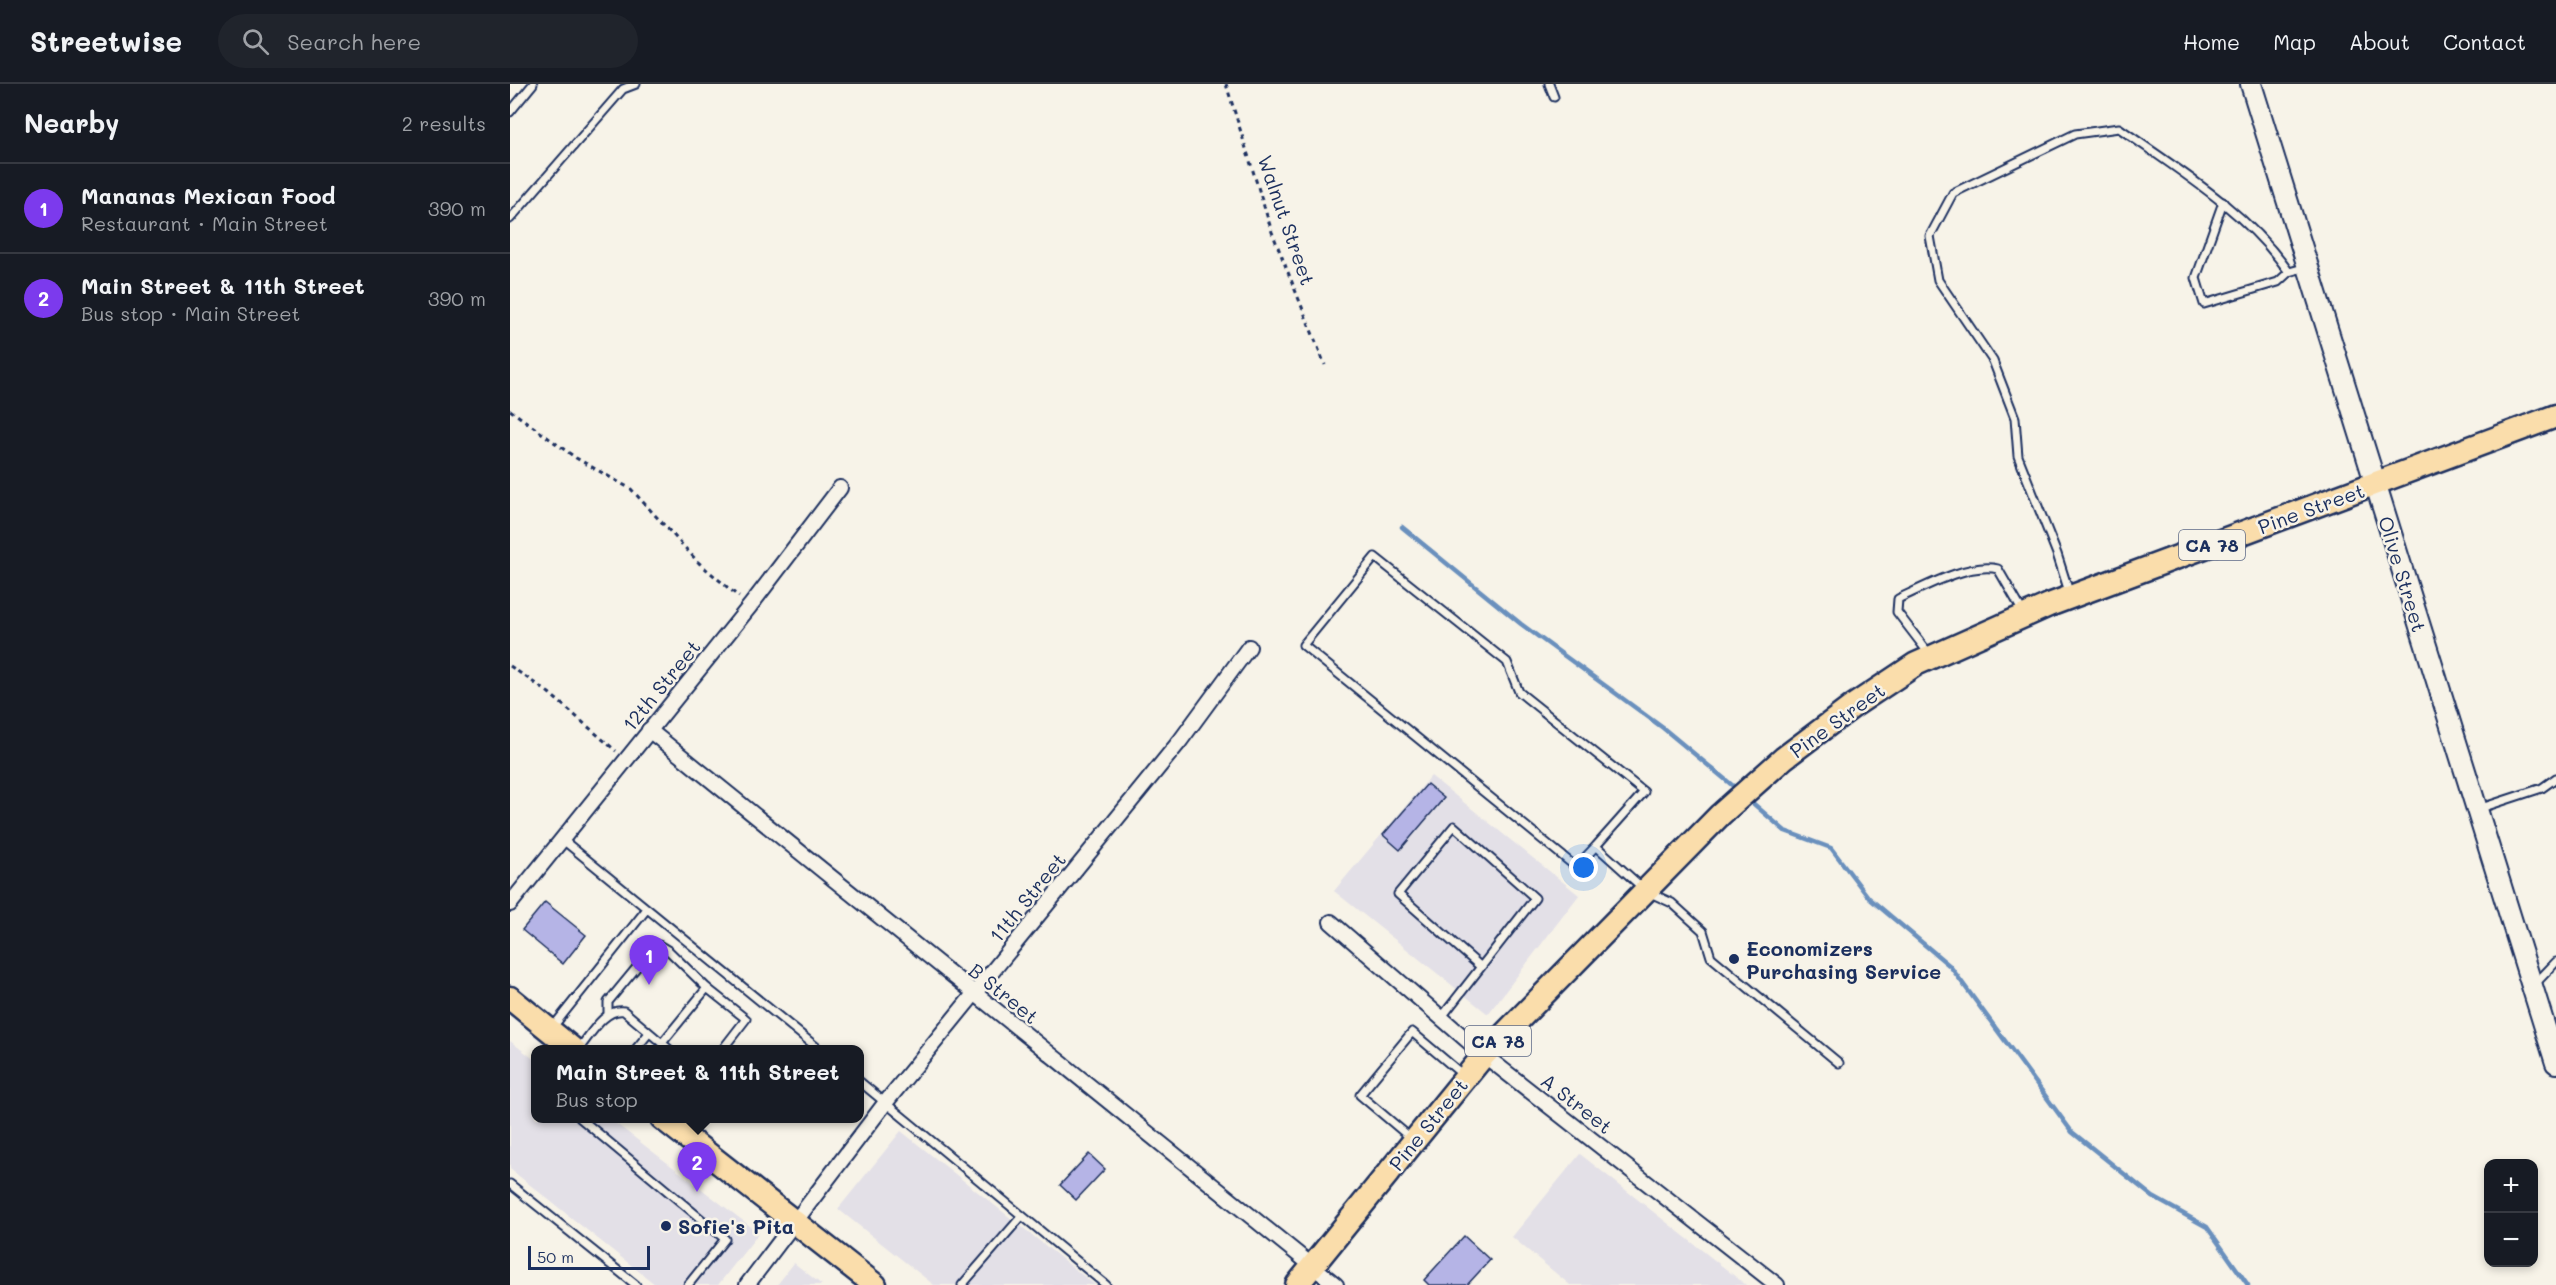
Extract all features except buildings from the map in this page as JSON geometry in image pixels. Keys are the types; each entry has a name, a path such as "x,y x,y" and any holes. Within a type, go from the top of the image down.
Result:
{"main road":[{"name":"Pine Street","path":"1297,1285 1484,1055 1720,815 1784,758 1853,706 1916,664 2025,616 2556,416"},
{"path":"510,998 570,1045"},
{"path":"669,1123 874,1285"}],"street":[{"name":"Olive Street","path":"2251,84 2298,269 2374,484 2556,1064"},
{"name":"12th Street","path":"510,904 750,606 840,488"},
{"name":"11th Street","path":"747,1285 886,1102 1180,741 1249,648"},
{"name":"B Street","path":"649,730 1336,1285"},
{"name":"A Street","path":"1331,922 1484,1055 1778,1285"}],"lane":[{"path":"510,112 533,84"},
{"path":"510,219 623,89 636,84"},
{"path":"1549,84 1554,97"},
{"path":"2070,598 2057,554 2018,456 2015,418 1993,361 1938,280 1930,236 1953,193 2074,134 2119,128 2223,202 2298,269 2278,282 2204,304 2196,278 2223,202"},
{"path":"1375,557 1507,662 1519,692 1644,792 1596,846 1576,867 1303,645 1375,557"},
{"path":"1932,657 1897,612 1898,599 1946,578 1986,566 1998,569 2025,616"},
{"path":"2476,810 2542,788 2556,778"},
{"path":"1441,1018 1481,967 1535,898 1454,826 1398,894 1481,967"},
{"path":"563,840 814,1045"},
{"path":"1596,846 1646,891 1672,903 1703,932 1711,957 1839,1063"},
{"path":"550,1030 646,910"},
{"path":"608,1014 608,1002 651,950 659,945 669,951 707,988 746,1019 726,1045"},
{"path":"2532,987 2556,962"},
{"path":"662,1043 707,988"},
{"path":"580,1045 608,1014 617,1010 624,1011 664,1045"},
{"path":"1414,1141 1360,1095 1367,1086 1412,1032 1466,1078"},
{"path":"639,1045 649,1033"},
{"path":"864,1085 1106,1285"},
{"path":"585,1123 725,1239 688,1285"},
{"path":"510,1184 636,1285"},
{"path":"963,1285 1021,1216"}],"path":[{"name":"Walnut Street","path":"1226,84 1272,232 1325,365"},
{"path":"510,410 576,458 631,489 699,562 750,606"},
{"path":"510,666 549,693 625,759"}],"shaded area":[{"path":"1431,776 1579,895 1488,1014 1334,891"},
{"path":"510,1041 531,1057 531,1123 615,1123 759,1233 718,1285 656,1285 510,1169"},
{"path":"901,1131 1095,1285 934,1285 838,1209"},
{"path":"1580,1154 1746,1285 1570,1285 1512,1237"},
{"path":"794,1263 822,1285 777,1285"}],"waterway":[{"path":"1402,527 1521,624 1663,728 1738,790"},
{"path":"1748,799 1785,831 1831,848 1869,898 1950,966 2072,1132 2153,1197 2207,1227 2248,1285"}],"place":[{"name":"Economizers Purchasing Service","path":"1734,959"},
{"name":"Mananas Mexican Food","path":"649,985"},
{"name":"Main Street & 11th Street","path":"697,1192"},
{"name":"Sofie's Pita","path":"666,1226"}]}
